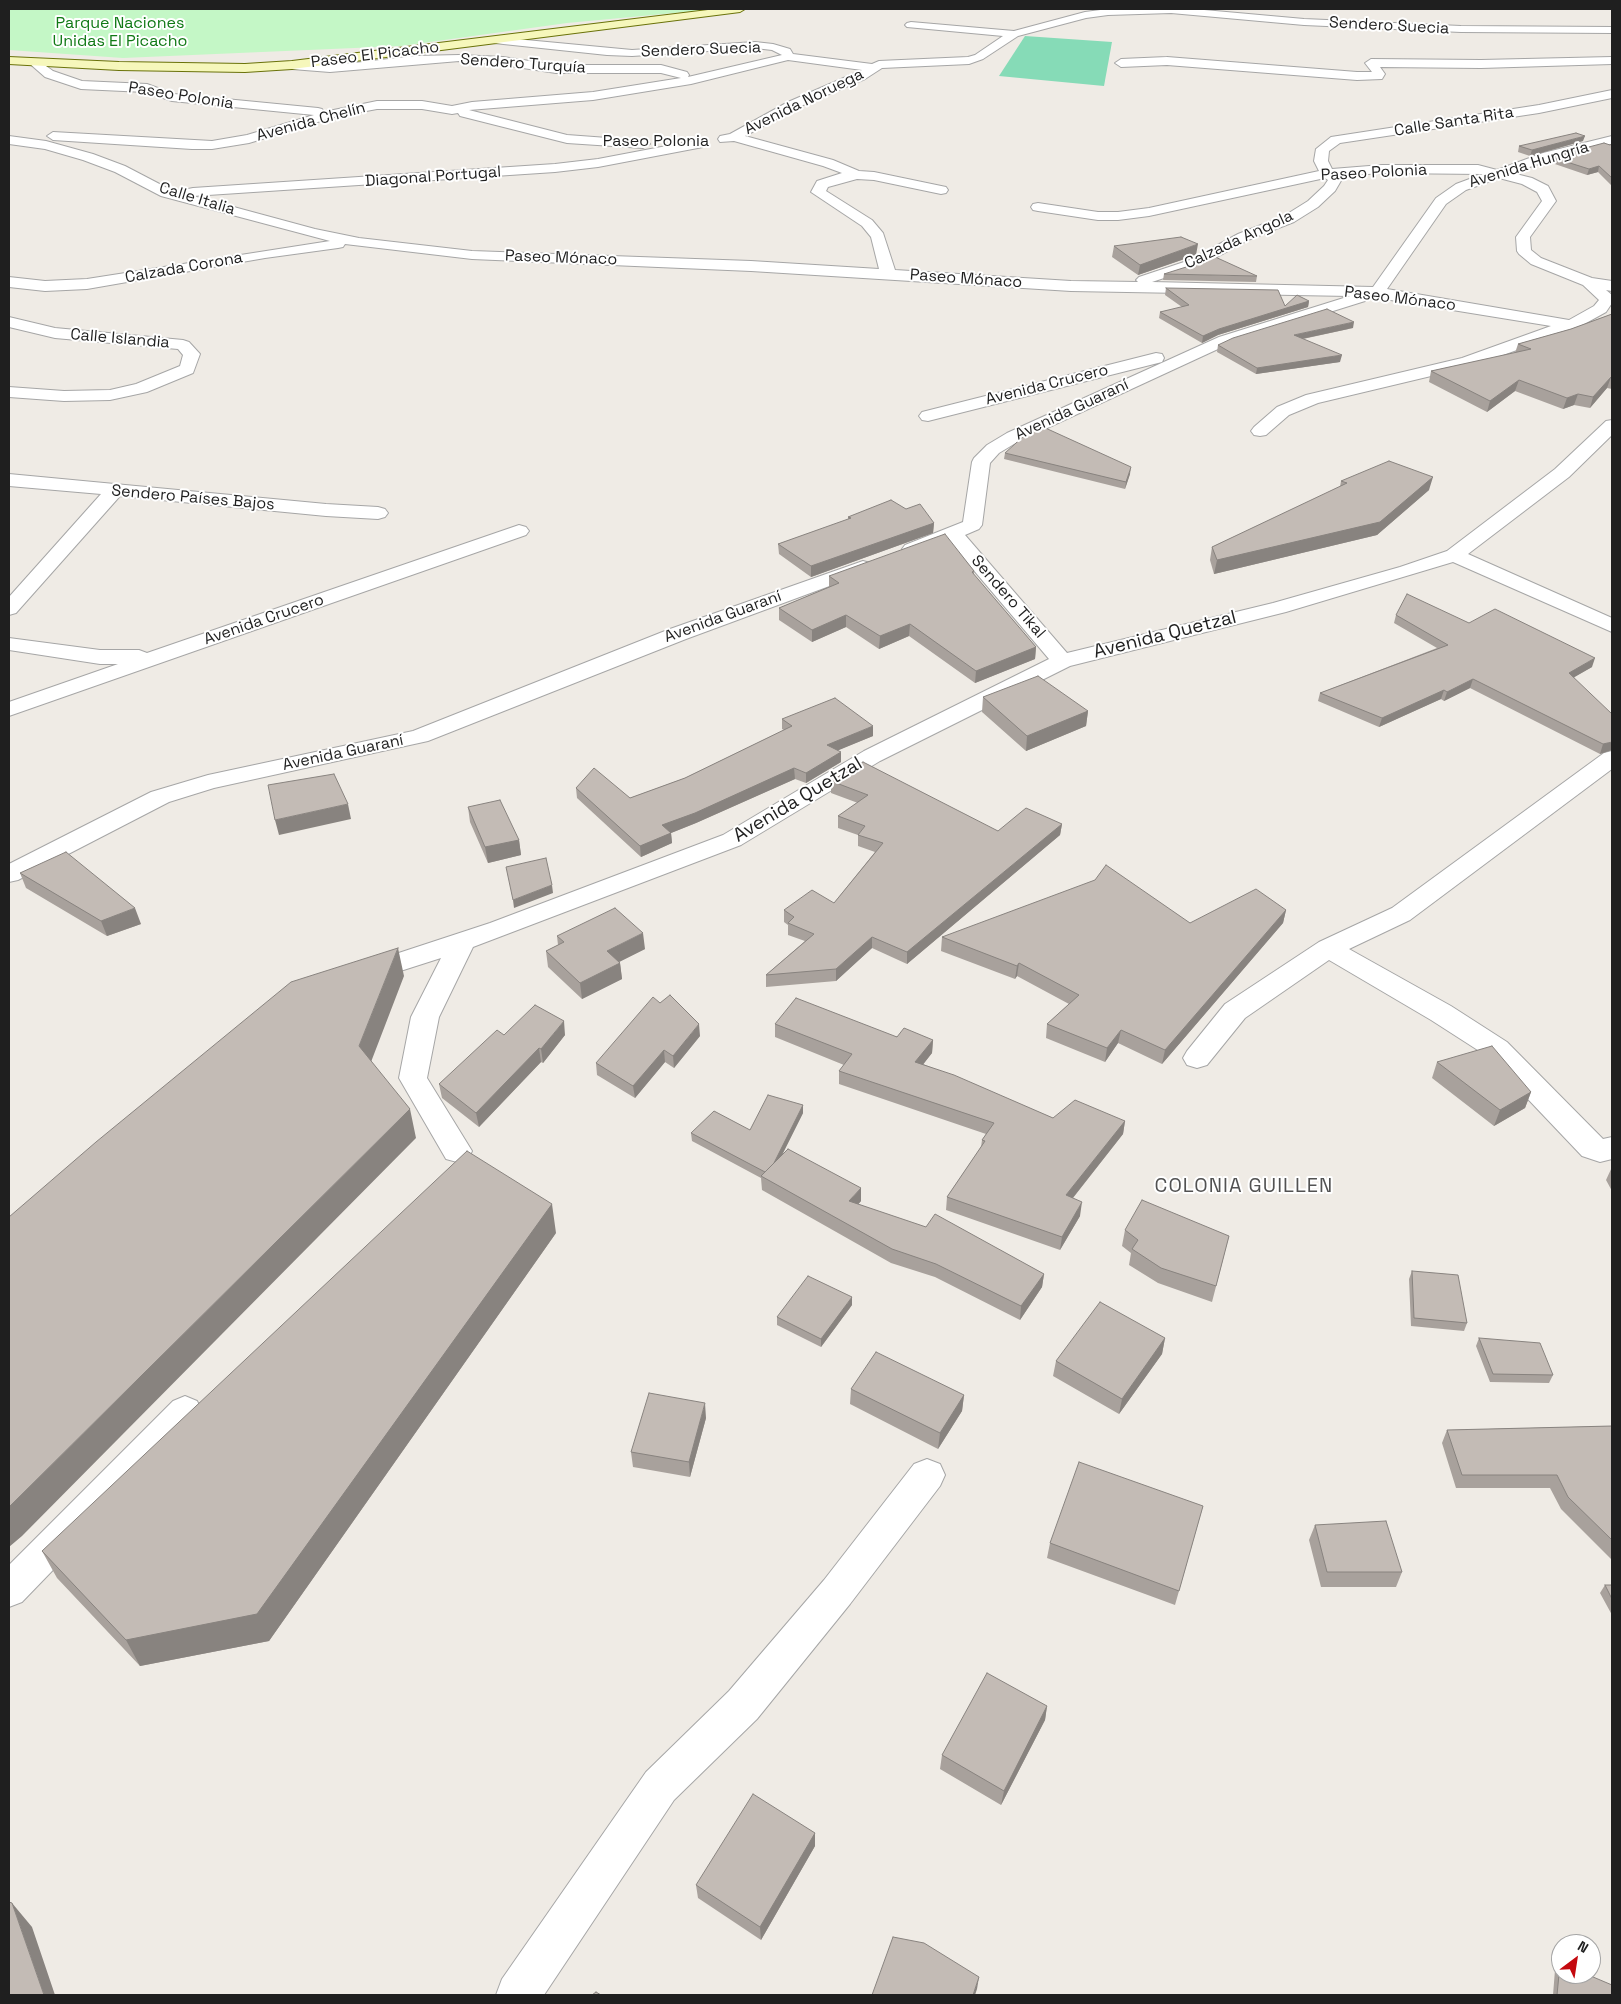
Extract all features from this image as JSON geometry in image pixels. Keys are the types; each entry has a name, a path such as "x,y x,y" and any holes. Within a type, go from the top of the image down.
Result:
{"street":[{"name":"Paseo El Picacho","path":"9,61 245,68 292,65 740,9"},
{"name":"Sendero Suecia","path":"494,40 607,52 755,45 786,51 788,57 874,68 879,65 910,65 969,60 979,57 1014,34 1085,15 1161,10 1304,22 1461,29 1612,30"},
{"path":"1452,16 1461,29 1495,64"},
{"path":"911,25 1014,34"},
{"name":"Avenida Chelín","path":"9,139 52,136 212,145 249,139 332,114 377,105 422,106 452,110 472,106 593,96 647,89 788,57"},
{"name":"Sendero Turquía","path":"292,65 330,68 354,67 415,60 459,58 503,61 556,69 662,69 681,74 691,80"},
{"path":"1122,62 1198,63 1374,76 1379,74 1371,63 1495,64 1612,61"},
{"name":"Paseo Polonia","path":"35,63 49,74 81,85 147,88 172,97 332,114"},
{"name":"Avenida Noruega","path":"734,137 792,105 874,68"},
{"name":"Calle Santa Rita","path":"1327,173 1321,161 1323,149 1336,140 1540,109 1612,94"},
{"name":"Paseo Polonia","path":"452,110 567,139 638,144 707,143 734,137 828,164 857,175"},
{"name":"Calle Italia","path":"9,139 46,145 88,157 120,169 166,193 359,242"},
{"name":"Avenida Hungría","path":"1377,292 1441,201 1460,187 1502,174 1548,156 1612,140"},
{"name":"Diagonal Portugal","path":"166,193 279,188 554,168 598,163 707,143"},
{"name":"Paseo Polonia","path":"1038,206 1098,216 1118,216 1149,212 1327,173 1382,169 1478,170 1527,181 1543,189 1549,201 1523,238 1524,251 1536,261 1588,282 1612,286"},
{"name":"Calzada Angola","path":"1124,287 1195,263 1242,237 1289,219 1313,204 1330,188 1335,179 1327,173"},
{"path":"888,274 878,236 866,223 818,192 822,184 838,178 857,175 874,176 941,190"},
{"name":"Paseo Mónaco","path":"359,242 472,255 742,265 1062,286 1377,292 1571,325"},
{"name":"Calzada Corona","path":"9,282 45,286 87,284 264,254 359,242"},
{"path":"1260,431 1283,411 1312,399 1467,362 1571,325 1600,309 1607,299 1588,282"},
{"name":"Avenida Guaraní","path":"9,874 160,797 208,782 420,736 678,634 954,534 972,525 982,462 993,449 1033,428 1225,340 1377,292"},
{"name":"Calle Islandia","path":"9,322 55,333 183,345 192,354 187,369 141,388 110,395 64,396 9,392"},
{"name":"Avenida Crucero","path":"928,416 1225,340"},
{"name":"Avenida Quetzal","path":"343,982 579,900 732,840 872,756 1062,660 1279,608 1407,571 1454,555 1562,473 1612,425"},
{"name":"Sendero Países Bajos","path":"9,480 114,491 378,513"},
{"path":"9,609 114,491"},
{"name":"Avenida Crucero","path":"9,709 519,531"},
{"name":"Sendero Tikal","path":"954,534 1062,660"},
{"path":"1454,555 1612,626"},
{"path":"9,644 100,656 158,657"},
{"path":"1197,1058 1235,1010 1328,948 1401,914 1612,758"},
{"path":"457,1151 414,1078 425,1017 463,940"},
{"path":"1328,948 1441,1013 1497,1049 1593,1148 1600,1151 1612,1148"},
{"path":"9,1590 185,1411"},
{"path":"518,1995 660,1786 743,1706 837,1592 928,1475"}],"green space":[{"name":"Parque Naciones Unidas El Picacho","path":"9,9 717,9 567,23 401,46 123,58 9,50"},
{"path":"1025,36 1112,42 1104,86 999,76"}],"building":[{"path":"1576,133 1585,136 1532,150 1519,146"},
{"path":"1604,143 1612,144 1612,178 1599,166 1589,169 1551,157"},
{"path":"1181,237 1198,244 1140,265 1114,246"},
{"path":"1213,256 1257,276 1164,274 1202,262"},
{"path":"1166,288 1278,290 1285,306 1297,295 1309,301 1219,329 1203,336 1160,312 1189,305"},
{"path":"1327,309 1354,322 1294,335 1342,355 1257,368 1218,345 1233,338"},
{"path":"1612,314 1612,377 1593,397 1578,394 1567,398 1519,380 1490,401 1431,371 1531,349 1518,344 1571,329"},
{"path":"1041,426 1131,467 1126,482 1005,453 1026,434"},
{"path":"1389,461 1433,477 1380,522 1217,560 1212,547 1347,483 1341,481"},
{"path":"891,500 906,509 920,504 934,523 811,566 778,544 851,518 848,517"},
{"path":"945,534 974,571 972,572 1036,647 976,671 910,624 880,636 846,615 812,630 779,608 839,583 829,576"},
{"path":"1407,594 1469,623 1495,609 1595,658 1569,673 1612,714 1612,742 1603,744 1473,679 1447,692 1444,690 1382,718 1320,693 1448,645 1396,615"},
{"path":"1038,676 1088,711 1027,736 983,697"},
{"path":"835,698 873,726 827,745 841,752 806,773 794,768 695,813 662,825 671,833 640,846 576,788 594,768 630,798 685,778 792,726 782,719"},
{"path":"863,762 998,831 1026,808 1062,824 907,952 872,937 836,969 766,975 814,934 788,923 794,917 784,910 812,890 834,903 883,843 858,835 865,826 838,816 868,795 831,781"},
{"path":"334,774 348,804 275,820 268,785"},
{"path":"500,800 519,840 485,847 468,807"},
{"path":"66,852 135,908 101,921 20,873"},
{"path":"546,858 552,885 513,900 506,867"},
{"path":"1106,865 1190,923 1256,889 1286,910 1165,1050 1121,1030 1107,1048 1047,1024 1079,995 1019,963 1017,966 942,937 1095,880"},
{"path":"615,908 643,933 607,951 620,963 580,983 546,951 564,942 557,936"},
{"path":"398,948 359,1046 410,1109 9,1507 9,1217 96,1142 291,982"},
{"path":"670,995 699,1024 673,1056 664,1050 633,1086 596,1063 653,997 660,1003"},
{"path":"796,998 897,1037 904,1028 933,1040 915,1062 954,1075 1053,1118 1075,1100 1125,1121 1066,1195 1082,1202 1062,1237 947,1197 985,1141 982,1140 994,1123 839,1071 852,1054 775,1024"},
{"path":"535,1005 564,1021 541,1049 539,1048 476,1113 439,1084 497,1030 504,1035"},
{"path":"1492,1046 1531,1092 1500,1110 1437,1062"},
{"path":"768,1095 803,1105 774,1163 765,1172 691,1133 714,1111 750,1130"},
{"path":"788,1149 861,1188 849,1201 926,1227 935,1214 1044,1274 1021,1306 936,1264 892,1249 761,1176"},
{"path":"467,1151 552,1204 257,1614 126,1640 42,1551"},
{"path":"1142,1200 1229,1236 1216,1286 1161,1268 1132,1249 1138,1240 1125,1230"},
{"path":"1412,1271 1458,1275 1467,1323 1414,1318"},
{"path":"808,1276 852,1297 821,1339 777,1317"},
{"path":"1100,1302 1165,1338 1122,1399 1056,1361"},
{"path":"1479,1338 1540,1343 1553,1375 1493,1374"},
{"path":"876,1352 964,1395 940,1433 851,1389"},
{"path":"649,1393 705,1403 689,1462 631,1452"},
{"path":"1612,1426 1612,1540 1568,1497 1557,1475 1462,1475 1447,1430"},
{"path":"1079,1462 1203,1506 1179,1591 1050,1543"},
{"path":"1386,1521 1402,1572 1327,1572 1315,1525"},
{"path":"1605,1585 1612,1585 1612,1599"},
{"path":"987,1673 1047,1706 1004,1791 942,1755"},
{"path":"753,1794 815,1833 760,1927 696,1885"},
{"path":"9,1902 12,1903 44,1995 9,1995"},
{"path":"893,1937 924,1943 979,1977 973,1995 872,1995"},
{"path":"1601,1980 1612,1985 1612,1995 1557,1995 1558,1984 1601,1984"}],"district":[{"name":"COLONIA GUILLEN","path":"1244,1187"}]}
